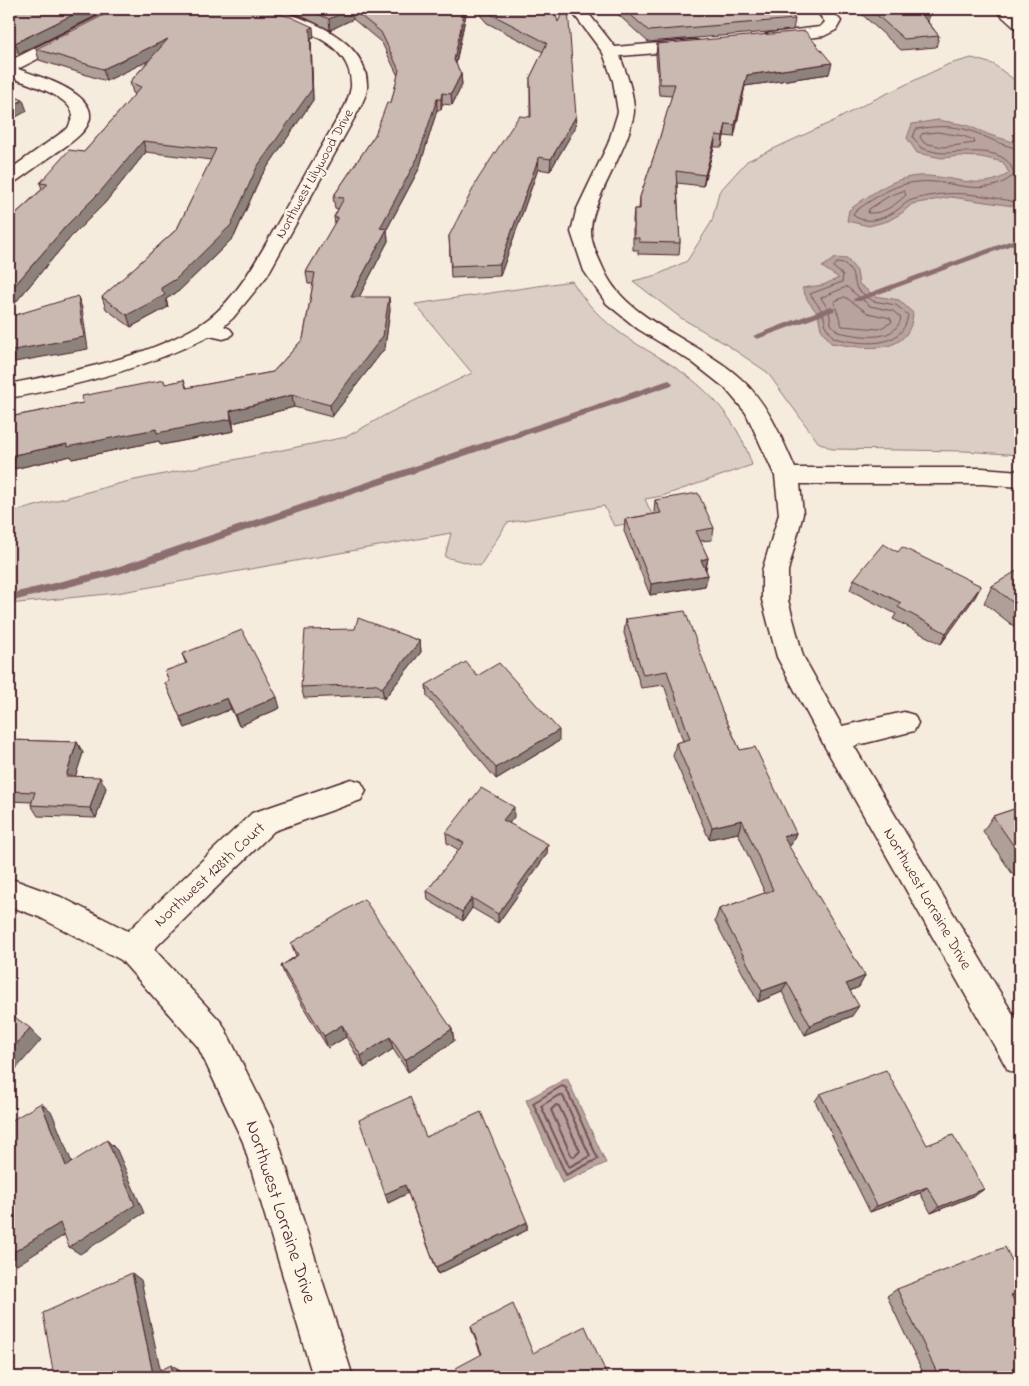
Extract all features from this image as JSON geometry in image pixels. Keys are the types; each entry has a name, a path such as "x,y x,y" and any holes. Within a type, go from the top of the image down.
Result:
{"street":[{"path":"9,67 125,9"},
{"name":"Northwest Lilywood Drive","path":"9,391 121,365 216,331 226,314 257,276 354,106 359,88 357,69 347,52 328,36 304,24 246,9"},
{"path":"577,9 612,52 708,44"},
{"path":"756,39 815,34 824,31 831,27 833,21 822,9"},
{"path":"1010,12 1020,25"},
{"name":"Northwest Lorraine Drive","path":"612,52 621,80 626,112 617,144 585,211 582,232 586,254 594,271 613,300 645,325 700,357 733,384 756,410 787,476 791,514 775,571 775,600 790,657 835,739 1020,1058"},
{"path":"9,71 67,96 78,103 82,112 81,122 74,132 9,178"},
{"path":"787,476 982,476 1020,480"},
{"path":"835,739 904,723"},
{"name":"Northwest 128th Court","path":"132,950 263,822 351,791"},
{"name":"Northwest Lorraine Drive","path":"9,892 50,907 132,950 210,1035 260,1138 332,1377"}],"shaded area":[{"path":"972,58 993,64 1020,84 1020,455 965,451 832,449 818,442 767,372 724,343 681,318 633,281 657,275 687,261 712,221 719,192 747,161 836,120 949,64"},
{"path":"572,281 591,307 608,324 679,370 714,400 733,423 747,450 752,465 662,496 645,499 654,519 614,526 604,506 507,523 480,566 445,557 451,533 117,593 9,604 9,513 125,482 346,437 389,413 472,373 415,304"}],"water":[{"path":"938,120 966,125 1020,144 1020,207 951,197 912,204 902,213 888,221 869,226 847,221 849,210 881,188 908,177 930,176 988,182 999,179 1009,173 1003,162 981,157 960,156 942,158 917,153 907,138 912,124"},
{"path":"835,258 847,259 857,271 859,284 875,296 899,300 913,313 910,327 903,337 894,344 870,348 831,343 821,329 818,314 808,301 802,288 823,285 839,278 822,267"},
{"path":"567,1078 606,1163 562,1183 526,1100"}],"building":[{"path":"9,9 85,9 15,43 9,41"},
{"path":"116,9 259,9 291,17 313,27 310,28 312,89 257,167 231,225 176,279 161,288 165,295 127,315 102,297 177,229 216,149 143,141 100,192 66,226 9,292 9,220 48,184 40,183 69,150 84,152 141,87 130,82 168,39 103,69 36,49"},
{"path":"307,9 351,9 329,19"},
{"path":"352,9 465,9 454,60 461,74 451,94 442,93 441,99 437,99 418,157 380,228 387,229 351,297 389,297 383,336 330,405 292,395 230,411 231,419 157,433 156,429 67,447 67,444 9,456 9,417 83,403 82,396 164,380 165,384 184,380 186,388 273,372 303,339 315,273 306,272 338,217 334,217 344,198 333,197 375,135 387,103 391,103 399,70 381,32"},
{"path":"484,9 554,9 558,22 564,9 568,9 576,116 551,159 539,157 500,264 451,266 449,236 478,179 519,116 531,117 530,78 547,43"},
{"path":"624,9 786,9 795,19 649,31"},
{"path":"870,9 925,9 930,13 921,14 939,36 904,39"},
{"path":"805,31 832,63 747,75 735,125 726,124 723,136 716,135 705,175 676,171 680,243 639,242 639,238 634,238 634,209 640,209 640,197 675,84 660,84 657,44"},
{"path":"9,94 23,100 9,108"},
{"path":"78,296 84,337 9,351 9,317"},
{"path":"698,493 714,528 696,531 708,558 701,560 708,575 651,584 625,519 661,513 655,500"},
{"path":"883,544 898,552 902,547 981,586 946,633 898,607 901,603 854,579"},
{"path":"1018,570 1020,571 1020,608 992,586"},
{"path":"685,611 722,711 740,750 755,747 796,833 783,836 865,976 846,984 859,1006 810,1025 787,982 762,991 719,909 773,890 742,820 712,827 676,743 690,739 667,671 643,675 626,619"},
{"path":"358,618 420,641 382,688 375,684 301,687 305,630 355,629"},
{"path":"242,630 277,697 235,715 227,698 180,717 165,683 169,681 165,671 187,663 182,654"},
{"path":"466,662 477,676 499,663 559,730 496,768 426,685"},
{"path":"9,740 77,742 66,776 100,777 90,808 31,805 35,792 9,791"},
{"path":"481,788 514,807 503,820 548,844 498,914 472,898 462,912 427,891 464,843 446,833"},
{"path":"1020,807 1020,855 993,816"},
{"path":"364,899 452,1029 405,1060 390,1037 361,1056 342,1025 324,1036 281,966 298,955 291,943"},
{"path":"9,1013 30,1028 9,1053"},
{"path":"886,1070 927,1145 953,1135 984,1189 939,1207 927,1187 877,1206 820,1094"},
{"path":"410,1097 426,1137 481,1112 527,1222 436,1267 405,1185 385,1194 359,1120"},
{"path":"41,1103 66,1166 107,1140 135,1205 69,1247 60,1223 9,1255 9,1122"},
{"path":"1005,1247 1020,1276 1020,1292 1011,1295 1020,1312 1020,1377 939,1377 897,1289"},
{"path":"132,1273 153,1374 171,1365 174,1377 54,1377 43,1313"},
{"path":"513,1304 533,1353 585,1326 608,1377 459,1377 456,1368 482,1354 471,1326"}],"waterway":[{"path":"857,299 1020,239"},
{"path":"757,336 831,309"},
{"path":"9,598 112,572 669,383"}]}
